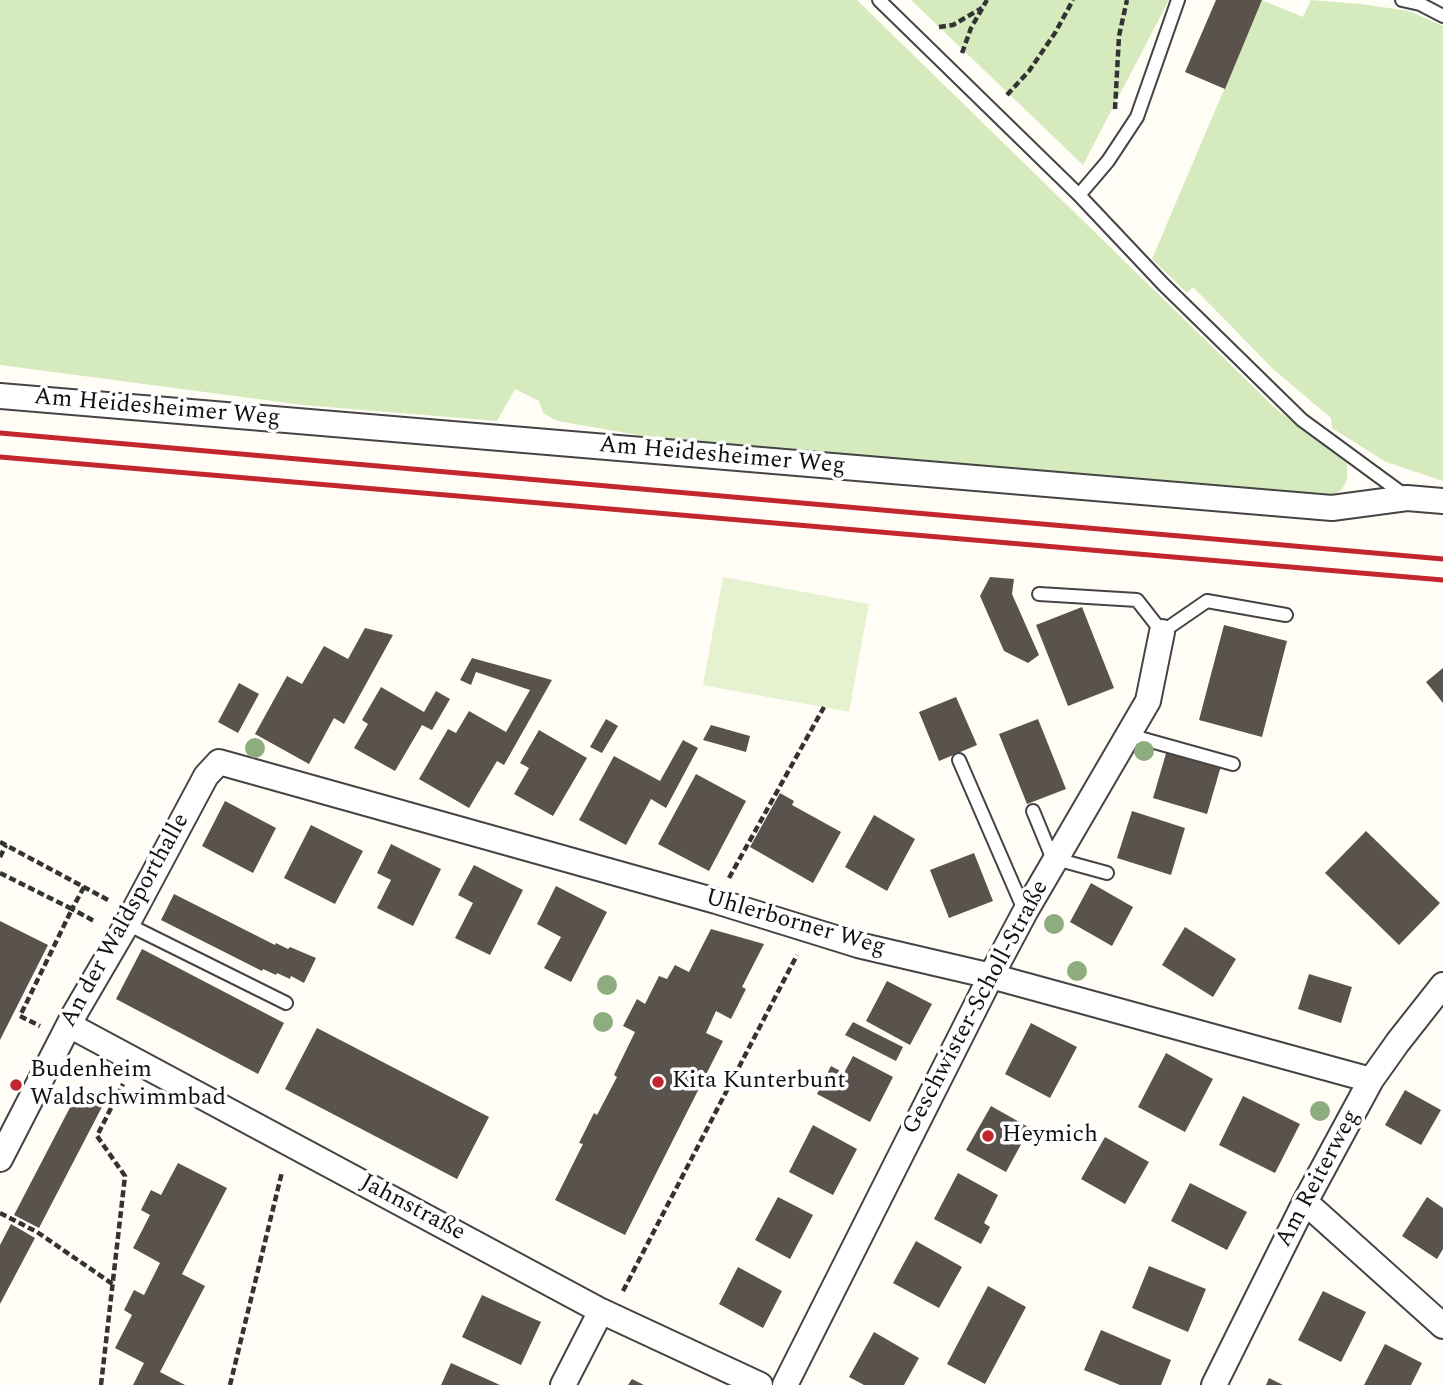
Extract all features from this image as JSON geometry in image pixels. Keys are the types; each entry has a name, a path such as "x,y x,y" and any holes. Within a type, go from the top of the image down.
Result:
{"street":[{"name":"Am Heidesheimer Weg","path":"0,396 1332,508 1407,498 1443,501"},
{"name":"Geschwister-Scholl-Straße","path":"785,1385 1025,912 1149,701 1162,632"},
{"name":"Uhlerborner Weg","path":"219,762 716,901 858,945 991,976 1371,1080"},
{"name":"An der Waldsporthalle","path":"0,1159 69,1025 206,776 219,762"},
{"name":"Am Reiterweg","path":"1214,1385 1304,1202 1371,1080 1443,985"},
{"name":"Jahnstraße","path":"69,1025 601,1311 760,1385"},
{"path":"1304,1202 1443,1326"},
{"path":"563,1385 601,1311"}],"lane":[{"path":"879,0 1079,195 1163,284 1302,420 1407,498"},
{"path":"1079,195 1108,161 1137,117 1178,0"},
{"path":"1402,0 1420,4 1443,16"},
{"path":"1039,594 1137,600 1162,632 1207,601 1286,615"},
{"path":"1129,735 1233,764"},
{"path":"959,760 1025,912"},
{"path":"1033,811 1055,860 1107,873"},
{"path":"130,918 286,1003"}],"path":[{"path":"966,85 961,65 963,48 987,0"},
{"path":"990,109 1029,71 1073,0"},
{"path":"1116,149 1117,60 1119,36 1128,0"},
{"path":"908,28 953,25 982,8"},
{"path":"716,901 824,707"},
{"path":"0,842 84,887 130,918"},
{"path":"0,857 6,845"},
{"path":"0,873 72,909"},
{"path":"20,1016 84,887"},
{"path":"623,1292 810,929"},
{"path":"101,1385 125,1176 97,1136 125,1080"},
{"path":"230,1385 284,1163"},
{"path":"0,1213 37,1232 114,1285"}],"green space":[{"path":"0,0 857,0 1276,409 1347,463 1347,480 1342,489 1325,500 1015,469 679,442 557,421 543,413 539,401 515,389 497,421 303,405 0,365"},
{"path":"911,0 1169,0 1083,165"},
{"path":"1262,0 1303,17 1311,0 1409,11 1443,26 1443,481 1386,462 1332,428 1331,418 1273,369 1193,287 1187,293 1152,259"},
{"path":"723,577 869,604 849,712 703,685"}],"building":[{"path":"1216,0 1262,0 1225,89 1185,72"},
{"path":"990,577 1014,579 1012,594 1039,655 1028,663 1004,651 980,596"},
{"path":"1082,607 1114,688 1068,706 1036,625"},
{"path":"1224,625 1287,641 1262,737 1199,720"},
{"path":"365,628 393,635 344,724 334,718 309,764 255,734 287,676 302,684 324,646 348,659"},
{"path":"472,658 552,680 504,765 497,761 469,808 419,779 448,729 456,733 469,711 506,732 530,690 476,672 471,685 460,680"},
{"path":"1443,668 1443,703 1426,682"},
{"path":"239,683 259,694 238,733 218,722"},
{"path":"381,687 424,712 436,691 450,699 432,730 422,725 395,771 354,748 368,724 362,720"},
{"path":"956,697 977,745 939,761 919,712"},
{"path":"606,719 618,726 602,753 590,747"},
{"path":"1038,719 1066,789 1027,804 999,734"},
{"path":"711,725 750,736 746,752 703,740"},
{"path":"539,730 587,758 553,816 514,794 529,768 520,763"},
{"path":"683,740 698,748 666,808 651,799 626,845 579,820 614,756 660,781"},
{"path":"1167,750 1221,766 1207,814 1153,798"},
{"path":"696,774 746,801 709,871 658,844"},
{"path":"780,793 794,801 792,805 841,832 813,883 750,847"},
{"path":"225,801 276,828 253,873 202,846"},
{"path":"1132,811 1185,828 1171,875 1117,858"},
{"path":"874,815 915,839 887,891 845,867"},
{"path":"311,825 363,851 335,904 284,878"},
{"path":"1366,831 1440,903 1399,945 1325,873"},
{"path":"391,844 441,869 413,926 377,908 391,880 377,873"},
{"path":"974,853 993,901 949,918 930,870"},
{"path":"474,865 523,890 490,955 455,938 473,903 458,895"},
{"path":"1091,883 1133,907 1112,946 1070,922"},
{"path":"556,886 607,912 571,982 544,968 561,937 537,924"},
{"path":"174,894 275,945 276,943 288,949 290,947 316,958 304,983 291,976 290,979 263,969 262,971 161,920"},
{"path":"0,921 48,945 0,1040"},
{"path":"1185,927 1236,959 1213,997 1162,965"},
{"name":"Kita Kunterbunt","path":"711,929 764,944 742,987 746,989 731,1019 716,1011 706,1033 723,1041 625,1235 555,1200 583,1144 579,1143 594,1113 597,1115 617,1077 614,1075 635,1032 623,1026 637,999 645,1004 659,976 667,979 675,965 689,972"},
{"path":"142,949 284,1023 258,1074 116,999"},
{"path":"1309,974 1352,987 1341,1023 1298,1009"},
{"path":"887,981 932,1004 910,1045 866,1021"},
{"path":"853,1022 903,1047 896,1061 845,1035"},
{"path":"1031,1023 1077,1047 1050,1098 1005,1074"},
{"path":"317,1028 489,1117 457,1179 285,1089"},
{"path":"1166,1053 1213,1079 1185,1132 1138,1107"},
{"path":"853,1056 893,1077 870,1122 817,1094 831,1066 844,1073"},
{"path":"1405,1090 1441,1110 1421,1145 1385,1125"},
{"path":"78,1092 103,1105 39,1228 14,1215"},
{"path":"1243,1096 1300,1124 1275,1173 1219,1145"},
{"path":"991,1106 1030,1128 1006,1172 966,1150"},
{"path":"813,1125 857,1149 833,1195 789,1172"},
{"path":"1105,1137 1149,1162 1125,1204 1081,1179"},
{"path":"178,1163 227,1188 182,1274 205,1286 160,1372 185,1385 133,1385 144,1363 115,1348 132,1315 124,1310 134,1290 144,1295 160,1263 133,1248 150,1215 141,1210 151,1190 161,1195"},
{"path":"958,1173 998,1195 984,1223 990,1227 981,1244 934,1219"},
{"path":"1190,1183 1247,1212 1227,1250 1171,1221"},
{"path":"778,1197 813,1215 790,1259 755,1240"},
{"path":"1427,1197 1443,1208 1443,1249 1437,1259 1402,1236"},
{"path":"11,1224 35,1238 0,1304 0,1245"},
{"path":"916,1241 962,1267 939,1308 893,1283"},
{"path":"1149,1266 1206,1289 1188,1332 1132,1308"},
{"path":"738,1267 782,1291 763,1328 719,1304"},
{"path":"988,1286 1026,1307 985,1384 947,1364"},
{"path":"1323,1291 1366,1312 1341,1362 1298,1340"},
{"path":"482,1295 541,1322 521,1365 462,1337"},
{"path":"1101,1330 1171,1360 1161,1385 1120,1385 1084,1370"},
{"path":"874,1332 919,1358 904,1385 864,1385 849,1377"},
{"path":"1385,1344 1422,1363 1411,1385 1364,1385"},
{"path":"451,1363 500,1385 441,1385"},
{"path":"1269,1378 1283,1385 1266,1385"},
{"path":"632,1379 644,1385 628,1385"}],"railway":[{"path":"0,433 1443,559"},
{"path":"0,457 1443,580"}],"place":[{"name":"Kita Kunterbunt","path":"658,1082"},
{"name":"Budenheim Waldschwimmbad","path":"16,1085"},
{"name":"Heymich","path":"988,1136"}]}
